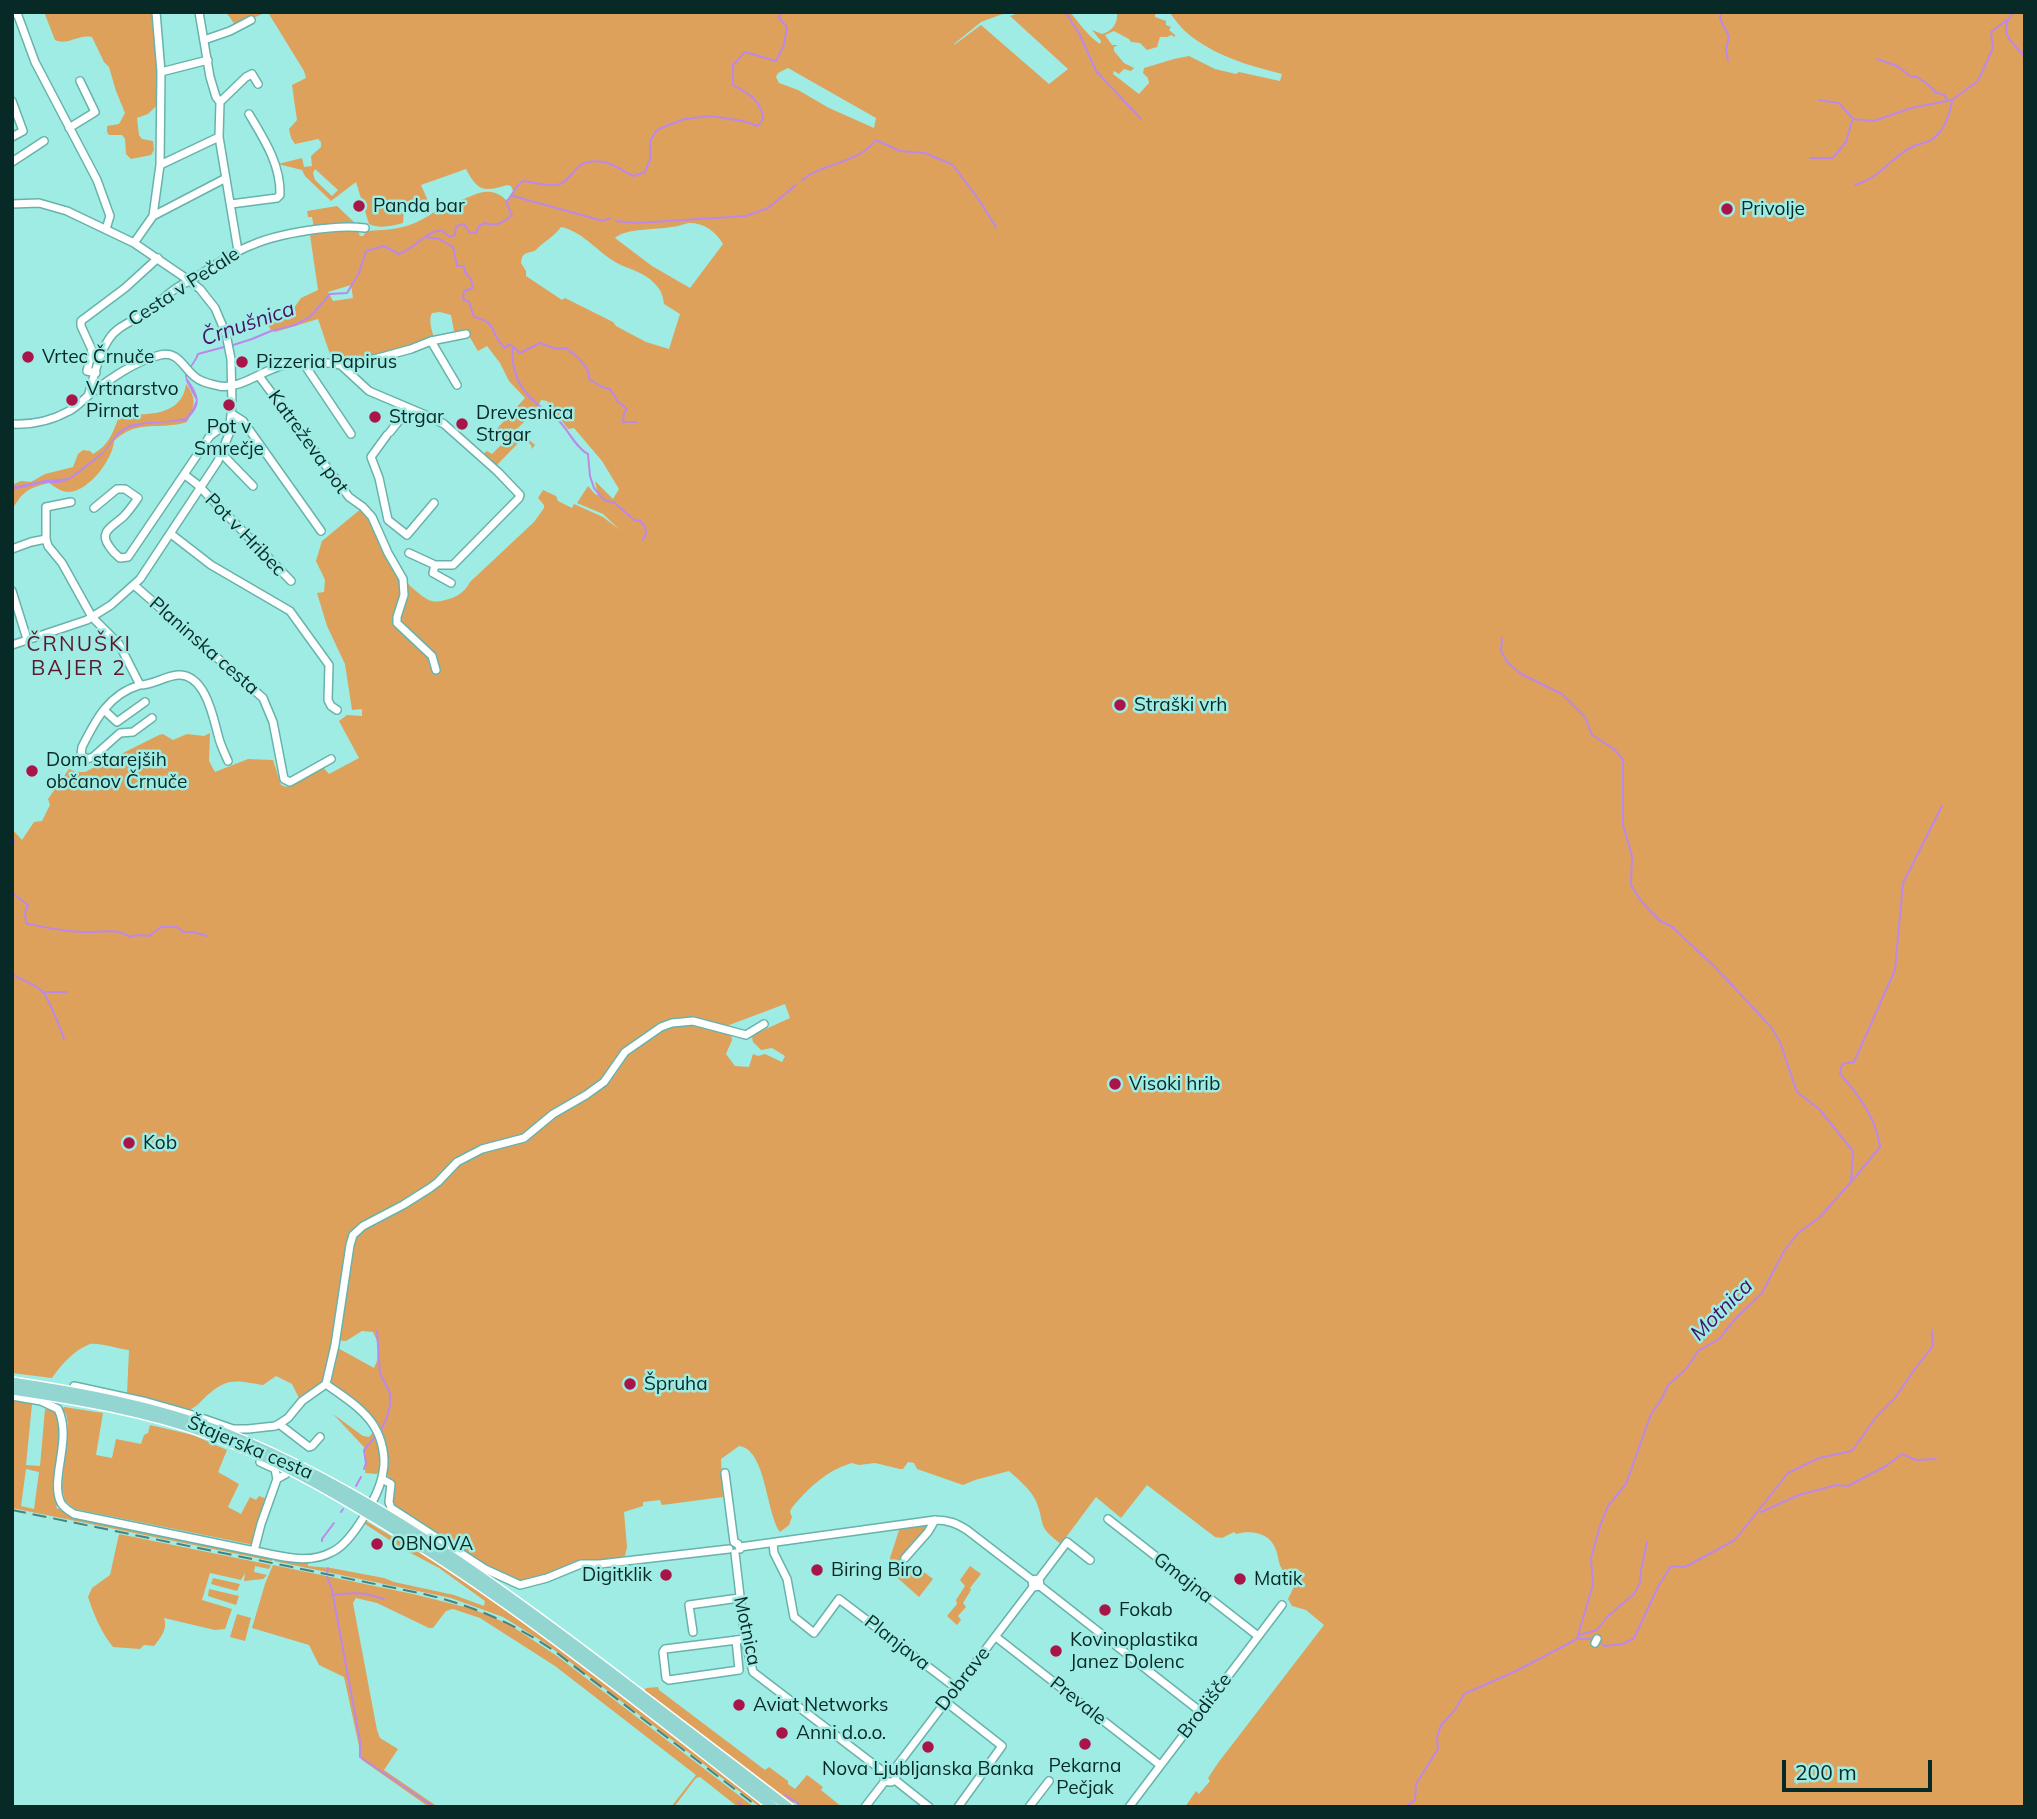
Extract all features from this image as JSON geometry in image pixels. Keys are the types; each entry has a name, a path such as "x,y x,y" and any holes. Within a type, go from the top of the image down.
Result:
{"main road":[{"name":"Štajerska cesta","path":"12,1382 119,1401 193,1422 277,1456 367,1508 465,1570"},
{"name":"Štajerska cesta","path":"12,1390 103,1405 158,1418 208,1434 367,1508"},
{"path":"465,1570 774,1807"},
{"path":"465,1570 530,1611 788,1807"}],"street":[{"path":"134,243 153,216 160,165 161,72 156,12"},
{"path":"199,12 210,77 220,102 219,137 238,251"},
{"path":"15,13 35,62 97,180 110,216 106,229"},
{"path":"204,40 251,20"},
{"path":"161,72 208,60"},
{"path":"220,102 252,74 258,84"},
{"path":"69,128 95,112 80,81"},
{"path":"12,101 23,131 12,137"},
{"path":"231,204 277,198 281,192 275,161 249,114"},
{"path":"160,165 219,137"},
{"path":"12,162 44,141"},
{"path":"153,216 226,178"},
{"path":"12,204 39,203 60,208 134,243 190,281 215,308 224,327 229,346 232,385 231,424 222,454 171,534 135,584 92,617 12,645"},
{"name":"Cesta v Pečale","path":"88,396 106,345 117,330 148,312 183,284 238,251 262,241 342,227 365,228"},
{"path":"96,373 87,371 92,350 81,321 125,288 158,258"},
{"path":"343,367 431,341 466,334"},
{"path":"431,341 457,385"},
{"path":"12,424 34,424 72,410 120,374 163,354 176,356 201,381 219,386 232,385 283,365 328,363 343,367 369,391 444,424 520,495 455,563 435,565 409,553"},
{"path":"304,364 351,434"},
{"name":"Katreževa pot","path":"259,376 349,497 374,521 403,579 404,595 397,623 432,656 436,670"},
{"path":"409,408 370,457 379,478 388,520 407,534 434,503"},
{"name":"Katreževa pot","path":"232,414 243,421 321,531"},
{"path":"94,508 117,489 125,489 138,498 104,535 104,540 114,554 124,559 132,552 210,436 231,424"},
{"name":"Pot v Hribec","path":"222,454 253,486"},
{"name":"Pot v Hribec","path":"185,475 291,581"},
{"path":"71,502 46,507 48,546 62,563 92,617 120,644 140,685"},
{"path":"171,534 211,566 287,607 326,661 329,669 328,699 331,706 337,710"},
{"path":"12,550 46,539"},
{"path":"435,565 433,573 451,583"},
{"name":"Planinska cesta","path":"135,584 263,698 273,722 284,779 290,782 331,759"},
{"path":"12,591 27,639"},
{"path":"152,718 133,732 120,733 93,757 87,759 81,755 82,747 104,710 121,692 177,675 193,681 209,701 228,761"},
{"path":"104,710 117,722 145,702"},
{"path":"74,1386 181,1411 233,1429 279,1424 288,1418 302,1401 326,1384 335,1345 350,1245 353,1235 363,1226 430,1188 466,1157 482,1149 524,1138 553,1114 604,1082 625,1052 661,1027 693,1021 746,1035 764,1024"},
{"path":"12,1396 52,1405 62,1416 64,1428 58,1492 61,1503 74,1514 295,1559 309,1559 334,1552 352,1534 382,1479 383,1452 374,1426 350,1401 326,1384"},
{"path":"279,1424 309,1447 320,1437"},
{"path":"254,1550 276,1479 286,1474 260,1462"},
{"name":"Motnica","path":"725,1473 739,1598 753,1672 885,1777"},
{"path":"382,1479 391,1484 391,1508 485,1569 520,1585 547,1578 581,1563 600,1564 735,1548 935,1520 957,1523 1201,1712"},
{"name":"Gmajna","path":"1108,1519 1258,1636"},
{"path":"905,1559 935,1520"},
{"name":"Dobrave","path":"894,1771 1067,1542 1090,1560"},
{"name":"Planjava","path":"773,1543 774,1553 787,1579 794,1617 814,1633 838,1599 956,1688"},
{"path":"693,1632 689,1605 739,1598"},
{"name":"Brodišče","path":"1129,1807 1282,1605"},
{"name":"Prevale","path":"996,1637 1160,1765"},
{"path":"736,1640 740,1670 669,1681 666,1678 665,1650 736,1640 745,1639"},
{"path":"946,1702 1002,1746 958,1807"},
{"path":"865,1807 888,1770 894,1771 895,1780"},
{"path":"885,1777 889,1783 895,1780"},
{"path":"895,1780 929,1807"},
{"path":"1029,1807 1049,1781"}],"shaded area":[{"path":"44,12 152,12 157,58 157,105 148,114 137,118 139,135 142,139 153,141 154,150 151,155 131,159 126,154 125,139 122,135 109,135 107,132 107,126 119,124 125,113 109,67 92,37 64,42 55,40"},
{"path":"226,12 1008,12 981,22 954,45 981,25 1049,84 1068,69 1010,16 1021,12 1070,12 1100,44 1101,41 1092,30 1102,34 1112,29 1117,20 1117,12 1155,12 1155,17 1166,21 1166,25 1171,27 1169,30 1175,35 1160,37 1157,47 1147,50 1140,43 1131,42 1114,31 1105,35 1112,45 1118,45 1114,47 1114,51 1124,63 1134,68 1131,71 1124,69 1119,74 1114,71 1113,74 1139,94 1149,83 1143,73 1144,68 1189,56 1215,69 1280,81 1282,74 1232,59 1209,48 1184,31 1169,12 2025,12 2025,1807 1185,1807 1196,1791 1199,1794 1210,1781 1208,1778 1218,1763 1324,1625 1306,1610 1292,1606 1288,1599 1301,1572 1297,1569 1284,1572 1269,1539 1248,1532 1215,1537 1147,1485 1121,1518 1096,1497 1061,1544 1045,1529 1031,1493 1009,1471 963,1485 917,1469 914,1463 908,1462 900,1469 875,1463 852,1463 834,1470 811,1488 791,1509 789,1525 780,1532 755,1458 748,1450 739,1446 721,1459 723,1497 662,1505 660,1500 643,1502 643,1506 624,1512 627,1547 625,1556 601,1562 580,1561 525,1583 493,1571 395,1509 392,1503 395,1484 386,1474 386,1452 379,1428 329,1380 336,1347 374,1368 377,1361 378,1343 373,1332 362,1331 346,1341 336,1340 354,1236 363,1227 400,1208 440,1182 463,1160 521,1141 546,1120 597,1090 610,1078 623,1057 671,1025 695,1024 731,1034 732,1040 726,1054 735,1066 749,1067 753,1054 765,1054 782,1062 785,1056 772,1048 761,1050 752,1037 790,1018 785,1004 724,1027 705,1021 677,1020 656,1027 623,1051 595,1087 557,1109 519,1138 483,1147 459,1158 435,1182 414,1197 361,1225 352,1233 349,1243 327,1374 320,1385 310,1393 299,1398 292,1384 276,1376 263,1385 229,1382 189,1410 127,1394 129,1350 93,1344 73,1354 52,1378 12,1373 12,829 22,840 34,822 42,821 50,805 48,799 69,769 85,772 163,734 173,740 187,734 204,736 210,733 209,761 215,772 248,759 273,760 281,785 286,787 323,767 329,774 359,758 339,721 347,715 362,716 362,709 352,710 345,664 327,626 317,593 324,592 325,580 316,561 322,541 362,508 400,575 423,596 436,601 453,598 463,592 470,582 534,522 544,508 538,498 543,490 572,508 574,504 603,517 620,530 603,514 577,503 588,486 598,495 595,481 613,499 619,489 602,461 574,428 568,429 547,401 541,400 537,409 544,417 543,420 534,412 517,429 535,445 532,449 523,438 495,467 483,454 487,451 492,454 504,442 494,432 525,398 509,381 487,346 478,351 466,331 454,331 451,315 432,313 430,322 434,338 345,363 332,360 318,319 275,332 270,329 270,321 289,315 301,298 318,290 310,235 337,230 358,231 360,236 363,236 367,231 410,225 449,204 460,205 459,201 478,194 494,193 506,200 513,191 511,186 507,185 492,189 482,188 466,169 421,185 428,201 414,203 404,210 403,223 382,227 369,224 356,182 331,201 302,170 278,164 302,158 304,167 312,166 311,156 321,147 318,139 295,144 291,138 289,129 297,120 292,85 306,78 304,71 269,14 262,14 236,26","holes":["788,68 876,118 874,128 779,83 776,77","315,169 338,190 332,196 315,180","687,223 700,224 709,229 723,244 690,288 652,266 615,238 634,231","561,227 569,230 657,286 664,304 680,314 669,349 646,342 613,322 565,298 562,300 526,276 521,263 523,256 536,250","351,285 353,298 333,301 328,292"]},
{"path":"337,206 354,222 314,228 312,217 308,217 307,211"},
{"name":"Črnušnica","path":"197,355 187,378 198,400 195,410 186,421 128,428 118,435 102,455 71,479 12,490 12,487 45,480 69,478 104,451 118,432 129,425 186,418 196,400 185,375"},
{"path":"186,384 194,403 187,422 140,427 123,434 114,441 99,473 84,486 69,492 49,483 36,487 23,494 12,510 12,485 21,481 31,482 45,474 73,467 78,454 83,450 93,454 107,443 119,416 153,413 171,408 183,395"},
{"path":"12,1400 32,1404 26,1465 40,1466 45,1409 52,1410 61,1421 58,1509 61,1508 76,1517 255,1554 272,1558 272,1561 12,1508","holes":["26,1469 39,1472 34,1509 21,1506"]},
{"path":"64,1407 103,1413 96,1455 112,1458 116,1439 141,1444 150,1425 193,1435 227,1450 218,1472 239,1484 228,1507 241,1514 250,1497 256,1500 259,1496 267,1499 254,1545 75,1509 65,1501 62,1488 68,1424 66,1414 62,1410"},
{"path":"333,1414 363,1436 369,1437 374,1431 381,1456 380,1472 365,1473 364,1447"},
{"path":"366,1521 416,1551 430,1555 518,1616 769,1807 760,1807 545,1643 503,1617 451,1598 274,1561 308,1561 308,1566 384,1578 454,1595 484,1606 485,1601 439,1568 365,1524 339,1554"},
{"path":"930,1523 902,1557 903,1563 912,1570 916,1566 933,1579 919,1597 892,1573 890,1558 900,1527"},
{"path":"119,1534 271,1565 269,1569 255,1566 254,1572 267,1575 263,1579 244,1581 245,1573 241,1580 210,1573 202,1600 232,1609 225,1629 215,1630 164,1618 164,1629 154,1646 144,1645 140,1649 113,1647 98,1623 88,1597 92,1588 110,1575"},
{"path":"273,1565 469,1608 513,1627 557,1656 754,1807 738,1807 700,1777 696,1778 674,1807 671,1807 696,1775 555,1666 480,1618 453,1609 446,1611 433,1628 429,1628 377,1603 356,1598 353,1603 377,1730 380,1738 398,1749 384,1770 438,1807 429,1807 362,1760 344,1677 319,1665 309,1645 252,1628"},
{"path":"970,1566 981,1574 970,1588 963,1603 966,1607 958,1616 961,1620 957,1625 947,1616 957,1604 956,1600 965,1586 960,1580"},
{"path":"213,1578 240,1584 237,1591 211,1584"},
{"path":"209,1589 239,1596 236,1605 208,1596"},
{"path":"237,1614 251,1618 245,1641 230,1637"},
{"path":"658,1687 765,1770 769,1767 795,1789 807,1775 842,1807 800,1807 779,1796 644,1691 646,1688"}],"waterway":[{"name":"Črnušnica","path":"230,346 295,325 310,317 330,294 347,293 359,273 366,251 384,246 399,254 441,230 450,237 455,235 456,226 464,224 470,233 476,233 479,226 485,223 493,225 502,222 512,215 506,202 523,181 556,185 567,179 579,166 593,161 608,163 634,176 645,172 650,160 650,141 657,130 685,119 711,116 758,126 763,119 760,107 753,98 733,85 733,65 745,52 776,61 784,45 787,27 779,18 782,12"},
{"path":"1065,12 1079,33 1096,71 1141,119"},
{"path":"1721,12 1720,19 1729,36 1726,50 1728,60"},
{"name":"Črnušnica","path":"2013,12 2006,31 2025,57"},
{"path":"1819,100 1839,103 1853,119 1874,121 1911,108 1952,100 1978,81 1993,48 1991,32 2007,20"},
{"path":"1877,59 1917,77 1947,99"},
{"path":"1855,185 1877,174 1910,148 1935,137 1946,122 1952,102"},
{"path":"1810,158 1833,158 1846,142 1852,121"},
{"path":"802,180 860,154 876,140 900,151 925,153 953,165 996,227"},
{"path":"616,221 637,223 746,216 768,208 796,185"},
{"path":"513,196 603,221 610,218"},
{"path":"425,237 439,239 453,247 457,266 464,266 473,288 464,291 463,299 469,302 474,317 491,325 505,348 510,344 520,353 540,343 556,349 566,348 585,366 589,379 610,389 618,402 627,409 623,422 637,422"},
{"name":"Črnušnica","path":"197,356 224,347"},
{"path":"513,347 513,365 523,389 557,419 588,454 594,488 604,500 615,503 645,526 643,540"},
{"name":"Motnica","path":"1406,1807 1415,1800 1416,1784 1438,1749 1437,1737 1441,1725 1455,1710 1464,1694 1577,1639 1593,1584 1591,1558 1600,1526 1608,1506 1626,1484 1651,1414 1668,1385 1687,1368 1698,1351 1719,1339 1762,1293 1784,1251 1798,1233 1819,1218 1851,1182 1853,1151 1819,1109 1797,1092 1780,1042 1771,1027 1716,968 1671,926 1660,921 1641,901 1631,885 1632,856 1623,825 1623,760 1614,749 1592,735 1585,717 1562,694 1521,674 1508,663 1501,651 1502,638"},
{"path":"1852,1181 1880,1147 1875,1126 1866,1107 1840,1074 1842,1064 1854,1062 1895,970 1903,883 1942,806"},
{"path":"12,837 12,849"},
{"path":"12,893 28,905 25,912 26,923 29,924 76,932 116,931 130,937 149,936 161,927 177,927 183,932 207,936"},
{"path":"12,974 42,991 64,1039"},
{"path":"44,992 67,992"},
{"path":"1599,1642 1605,1646 1623,1644 1634,1638 1671,1566 1685,1567 1735,1540 1788,1473 1819,1458 1852,1451 1933,1346 1932,1330"},
{"path":"377,1331 380,1373 390,1393 390,1405 381,1430"},
{"path":"364,1469 364,1450 375,1437"},
{"path":"1761,1512 1799,1495 1836,1485 1848,1486 1886,1466 1902,1454 1916,1460 1936,1459"},
{"path":"356,1486 361,1477"},
{"path":"322,1541 334,1523"},
{"path":"1579,1635 1597,1630 1607,1617 1634,1594 1640,1583 1647,1542"},
{"path":"327,1572 328,1568"},
{"path":"327,1577 332,1590 360,1741 360,1757 434,1807"},
{"path":"332,1595 358,1593 384,1599"},
{"path":"1579,1639 1594,1639"},
{"path":"785,1795 799,1804"},
{"path":"738,1802 743,1807"}],"railway":[{"path":"12,1510 424,1594 477,1610 526,1633 557,1653 758,1807"}],"place":[{"name":"Panda bar","path":"359,206"},
{"name":"Privolje","path":"1727,209"},
{"name":"Vrtec Črnuče","path":"28,357"},
{"name":"Pizzeria Papirus","path":"242,362"},
{"name":"Vrtnarstvo Pirnat","path":"72,400"},
{"name":"Pot v Smrečje","path":"229,405"},
{"name":"Strgar","path":"375,417"},
{"name":"Drevesnica Strgar","path":"462,424"},
{"name":"Straški vrh","path":"1120,705"},
{"name":"Dom starejših občanov Črnuče","path":"32,771"},
{"name":"Visoki hrib","path":"1115,1084"},
{"name":"Kob","path":"129,1143"},
{"name":"Špruha","path":"630,1384"},
{"name":"OBNOVA","path":"377,1544"},
{"name":"Biring Biro","path":"817,1570"},
{"name":"Digitklik","path":"666,1575"},
{"name":"Matik","path":"1240,1579"},
{"name":"Fokab","path":"1105,1610"},
{"name":"Kovinoplastika Janez Dolenc","path":"1056,1651"},
{"name":"Aviat Networks","path":"739,1705"},
{"name":"Anni d.o.o.","path":"782,1733"},
{"name":"Pekarna Pečjak","path":"1085,1744"},
{"name":"Nova Ljubljanska Banka","path":"928,1747"}],"district":[{"name":"ČRNUŠKI BAJER 2","path":"79,657"}]}
